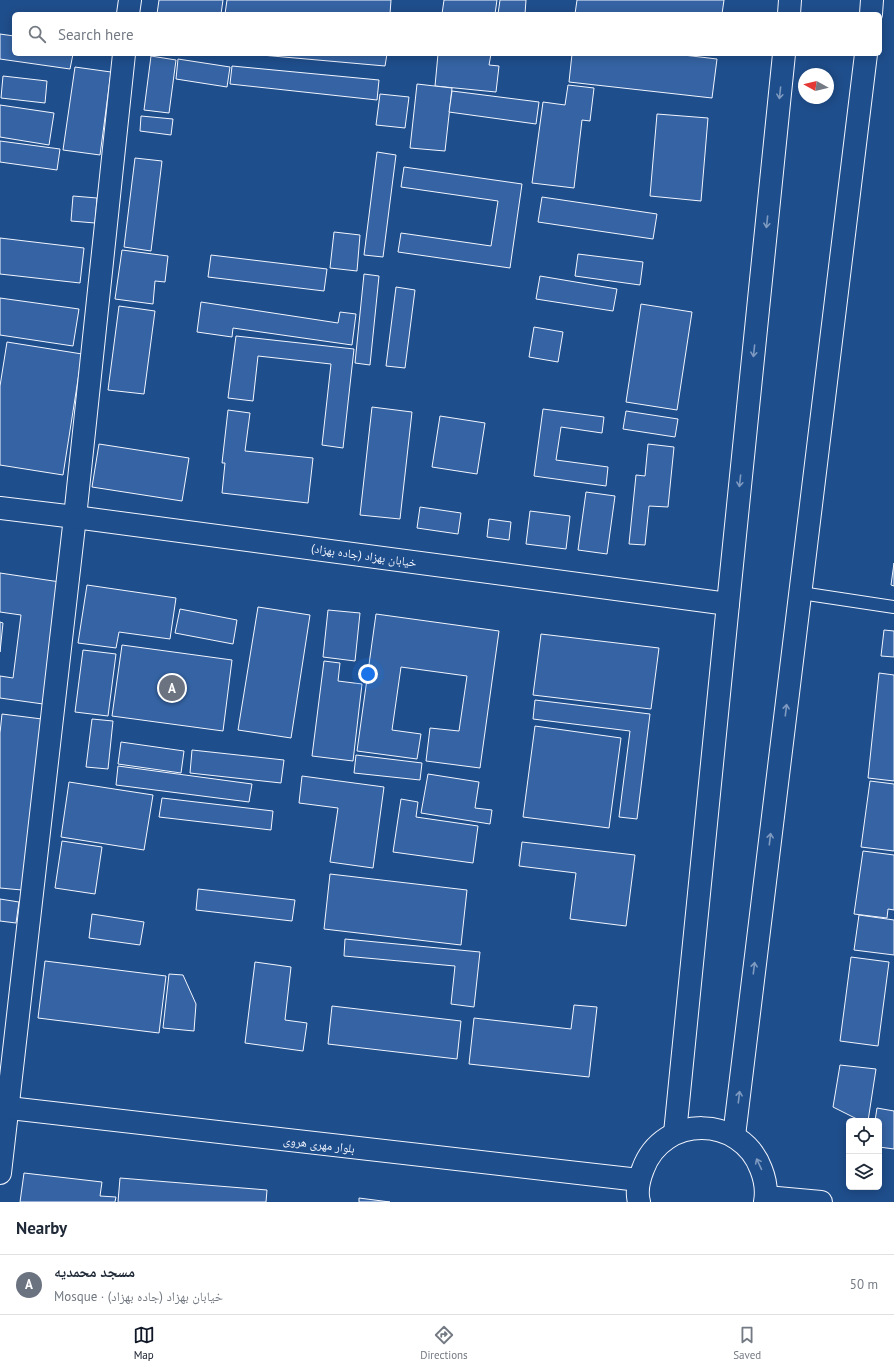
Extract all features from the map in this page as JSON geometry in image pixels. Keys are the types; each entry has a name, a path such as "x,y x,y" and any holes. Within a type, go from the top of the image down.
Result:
{"main road":[{"path":"128,12 130,0"},
{"path":"788,12 790,0"},
{"path":"871,12 872,0"},
{"path":"0,1173 4,1108 75,517 124,56"},
{"path":"675,1133 784,56"},
{"path":"734,1136 866,56"},
{"name":"خیابان بهزاد (جاده بهزاد)","path":"0,508 728,604"},
{"name":"بلوار مهری هروی","path":"4,1108 639,1180"},
{"path":"639,1202 639,1180 646,1161 658,1145 675,1133 695,1128 715,1128 734,1136 748,1147 758,1162 765,1178 765,1199 821,1202"}],"lane":[{"path":"800,593 894,607"}],"building":[{"path":"159,0 223,0 221,12 157,12"},
{"path":"227,0 391,0 390,12 225,12"},
{"path":"444,0 497,0 495,12 442,12"},
{"path":"500,0 526,0 525,12 498,12"},
{"path":"577,0 724,0 722,12 575,12"},
{"path":"0,34 12,36 12,56 73,56 70,69 0,59"},
{"path":"151,56 176,60 169,113 144,110"},
{"path":"272,56 387,56 385,66"},
{"path":"438,56 491,56 489,65 499,66 496,92 435,86"},
{"path":"572,56 692,56 717,59 712,98 569,82"},
{"path":"178,59 230,67 227,87 176,79"},
{"path":"232,66 379,80 377,100 230,84"},
{"path":"75,67 111,72 100,155 63,150"},
{"path":"3,76 47,81 45,103 1,98"},
{"path":"417,84 452,88 445,151 410,148"},
{"path":"568,85 594,88 590,121 582,120 574,188 532,183 543,102 565,105"},
{"path":"452,91 539,102 536,124 449,112"},
{"path":"380,94 409,97 405,128 376,125"},
{"path":"0,105 54,113 49,145 0,137"},
{"path":"657,114 708,118 701,201 650,196"},
{"path":"141,116 173,119 171,135 140,131"},
{"path":"0,141 60,149 57,170 0,162"},
{"path":"377,152 396,155 383,257 364,255"},
{"path":"135,158 162,161 151,251 124,247"},
{"path":"404,167 522,184 510,268 398,252 401,233 491,246 498,201 401,187"},
{"path":"73,196 97,198 95,223 71,221"},
{"path":"542,197 657,214 653,239 538,222"},
{"path":"334,232 360,235 357,271 330,268"},
{"path":"0,238 84,248 80,283 0,274"},
{"path":"122,250 168,256 165,282 155,281 153,304 115,299"},
{"path":"578,254 643,262 640,285 575,276"},
{"path":"211,255 327,269 324,291 208,277"},
{"path":"364,274 379,276 370,365 355,363"},
{"path":"540,276 617,289 613,311 536,299"},
{"path":"396,287 415,290 405,368 386,366"},
{"path":"0,298 79,309 73,346 0,335"},
{"path":"201,302 338,323 340,312 356,314 352,345 233,328 232,337 197,332"},
{"path":"641,304 692,312 677,410 626,402"},
{"path":"119,306 155,311 144,394 108,390"},
{"path":"534,327 563,332 558,362 529,357"},
{"path":"236,336 354,349 343,448 322,445 331,364 258,356 253,401 228,398"},
{"path":"7,342 82,354 63,475 0,465 0,386"},
{"path":"372,407 412,412 400,519 360,515"},
{"path":"543,409 604,417 602,433 561,427 556,460 608,467 606,486 534,476"},
{"path":"228,410 250,413 245,451 313,458 308,503 222,493 225,463 222,463"},
{"path":"626,411 678,419 675,437 623,429"},
{"path":"440,416 485,423 477,474 432,467"},
{"path":"99,444 189,458 182,501 92,487"},
{"path":"648,444 674,447 668,507 649,506 645,545 629,544 636,475 645,476"},
{"path":"586,492 615,496 607,554 578,550"},
{"path":"420,507 461,513 458,534 417,528"},
{"path":"530,511 570,516 566,549 526,544"},
{"path":"489,519 511,522 509,540 487,537"},
{"path":"894,563 894,586 891,585"},
{"path":"0,573 60,582 43,704 0,698 0,676 13,678 21,615 0,612"},
{"path":"87,585 176,598 170,639 119,632 116,648 78,643"},
{"path":"258,607 310,615 291,738 238,730"},
{"path":"180,609 237,620 233,644 175,633"},
{"path":"328,610 360,613 355,661 323,657"},
{"path":"376,614 499,631 480,768 426,761 430,728 459,731 467,676 401,667 392,730 421,734 417,759 357,751"},
{"path":"0,622 3,623 0,652"},
{"path":"884,630 894,631 894,657 881,656"},
{"path":"541,634 659,648 651,709 533,695"},
{"path":"122,645 232,660 223,731 112,716"},
{"path":"83,650 116,654 108,716 75,712"},
{"path":"324,661 340,663 338,681 362,684 353,761 312,756"},
{"path":"879,673 894,675 894,781 868,778"},
{"path":"535,700 650,714 637,819 619,817 630,731 533,719"},
{"path":"2,714 42,719 22,890 0,888 0,733"},
{"path":"92,719 113,721 108,769 86,767"},
{"path":"535,726 621,738 609,828 523,817"},
{"path":"121,742 184,751 181,773 118,764"},
{"path":"192,750 284,760 281,783 190,773"},
{"path":"356,755 422,763 420,780 354,773"},
{"path":"118,766 252,784 249,802 116,785"},
{"path":"428,774 479,782 475,808 492,810 490,824 421,813"},
{"path":"302,776 384,787 373,868 330,862 338,808 299,803"},
{"path":"870,781 894,784 894,851 861,847"},
{"path":"69,782 153,795 144,850 61,837"},
{"path":"162,798 273,811 271,830 159,817"},
{"path":"401,799 418,802 416,817 478,826 473,863 393,852"},
{"path":"62,841 102,847 95,894 55,888"},
{"path":"522,842 635,855 626,926 570,919 576,873 519,866"},
{"path":"863,851 894,855 894,910 888,909 887,918 854,914"},
{"path":"330,874 467,890 461,945 324,929"},
{"path":"198,889 295,900 292,921 196,910"},
{"path":"0,899 19,902 16,923 0,921"},
{"path":"92,914 144,922 140,945 89,938"},
{"path":"859,915 894,920 894,955 854,950"},
{"path":"345,939 480,952 474,1007 451,1004 455,966 344,956"},
{"path":"851,957 889,962 878,1046 840,1041"},
{"path":"45,961 166,976 159,1033 38,1018"},
{"path":"255,962 291,967 285,1020 307,1023 303,1051 245,1043"},
{"path":"169,974 183,975 196,1004 194,1031 163,1028"},
{"path":"574,1005 597,1007 589,1077 469,1064 474,1018 571,1029"},
{"path":"332,1006 461,1021 457,1059 328,1044"},
{"path":"840,1065 876,1069 868,1118 855,1118 833,1107"},
{"path":"877,1108 894,1111 894,1149 882,1147 882,1118 875,1118"},
{"path":"24,1173 102,1182 100,1196 116,1197 115,1202 20,1202"},
{"path":"120,1178 267,1190 266,1202 118,1202"},
{"path":"359,1198 390,1202 359,1202"}],"place":[{"name":"مسجد محمدیه","path":"172,688"}]}
